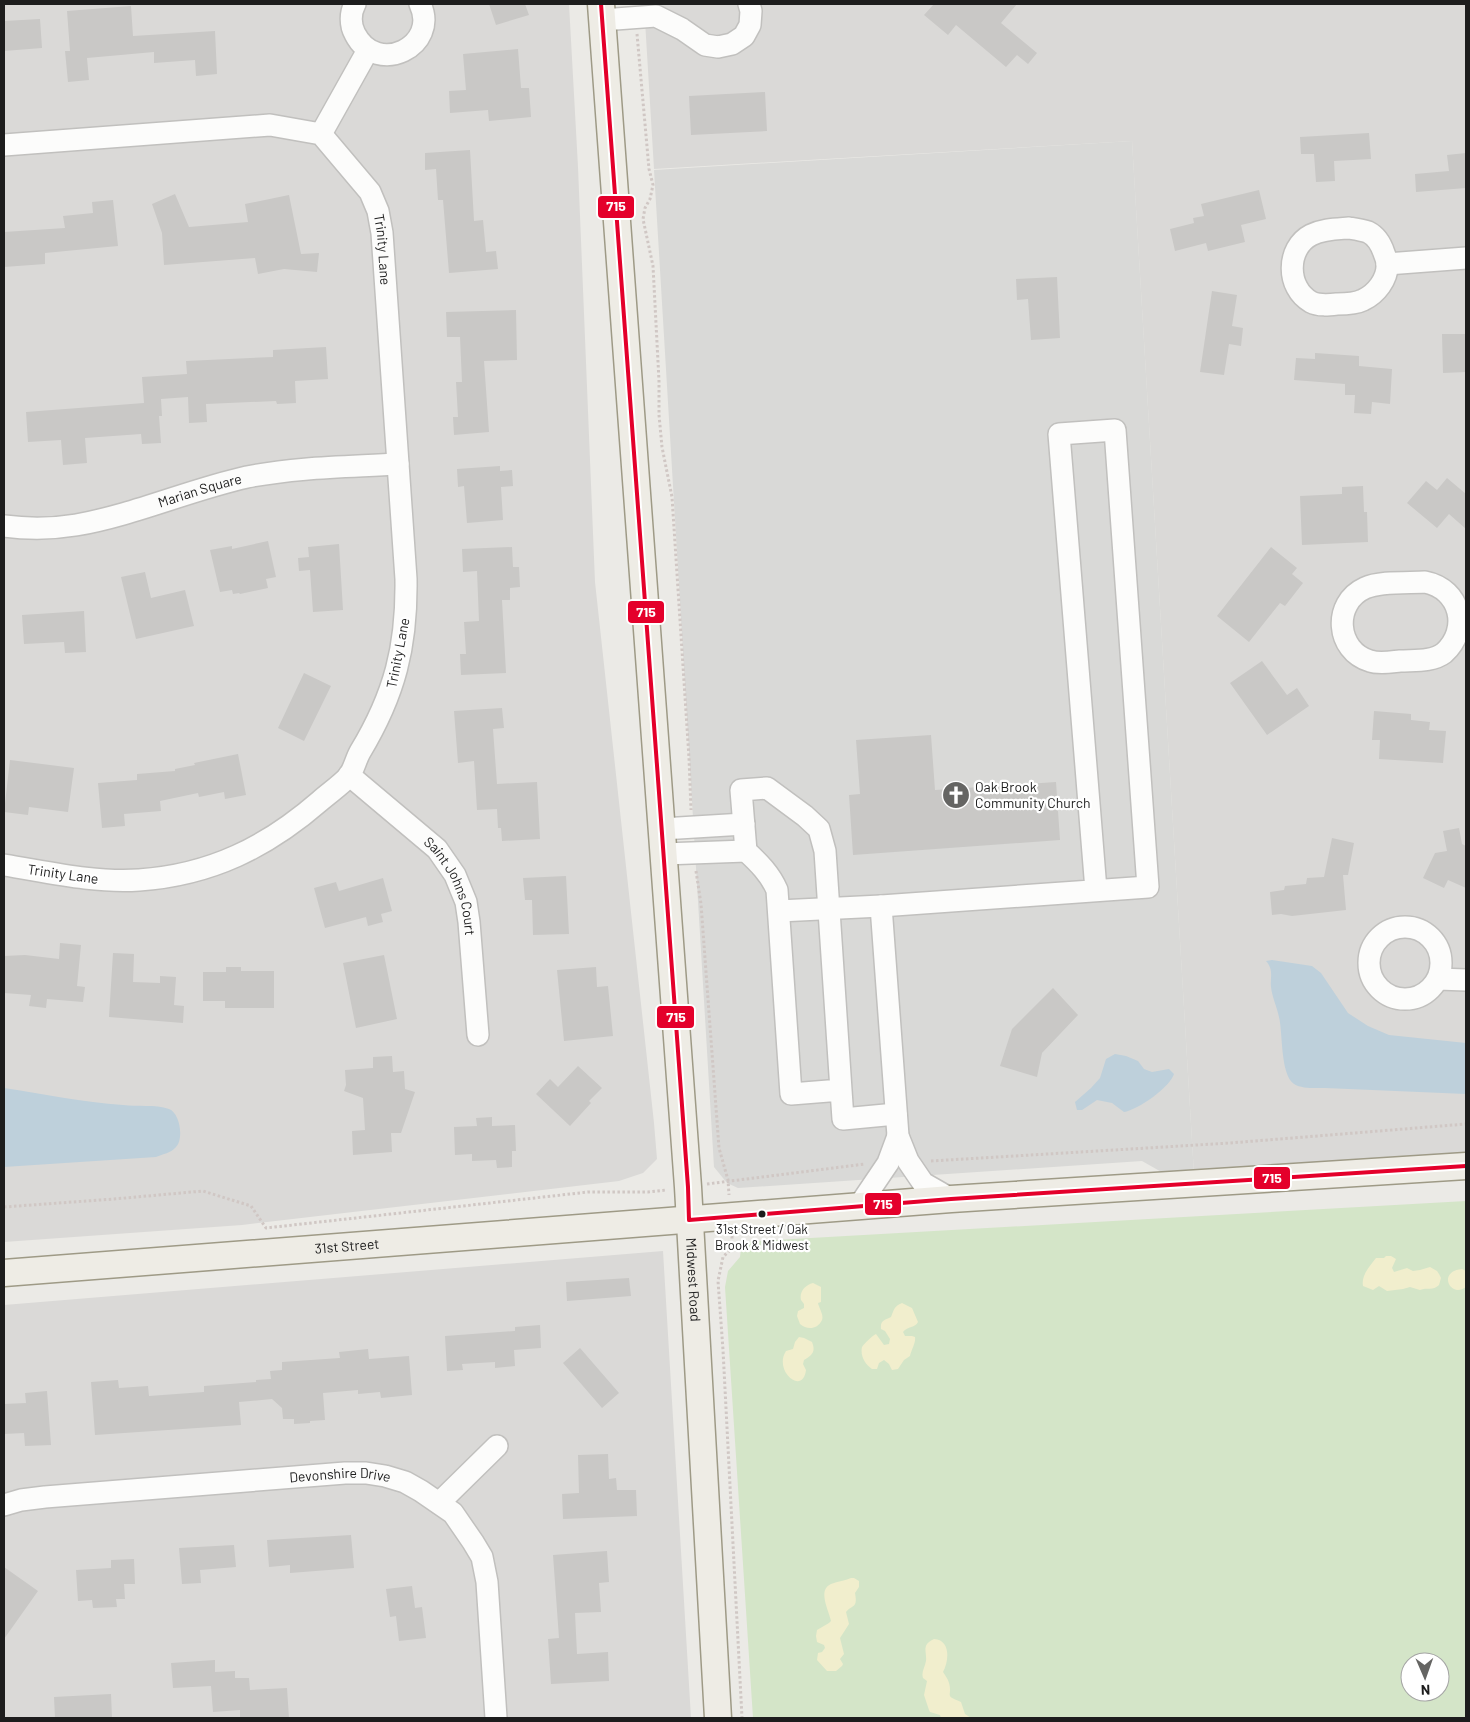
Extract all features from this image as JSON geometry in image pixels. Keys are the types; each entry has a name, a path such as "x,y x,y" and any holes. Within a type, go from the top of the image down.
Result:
{"main road":[{"name":"Midwest Road","path":"602,12 689,1220 718,1718"},
{"name":"31st Street","path":"4,1273 951,1199 1466,1166"}],"street":[{"path":"355,4 351,19 352,30 358,41 368,50 391,56 404,52 420,36 423,26 420,4"},
{"path":"602,12 654,12 682,28 705,45 718,47 732,44 744,36 750,25 750,4"},
{"path":"4,145 270,125 321,134 368,50"},
{"name":"Trinity Lane","path":"4,865 106,880 138,880 176,876 217,864 271,839 298,820 350,775 358,755 380,717 390,692 404,640 406,611 406,579 382,233 378,211 370,192 321,134"},
{"path":"1349,228 1367,232 1375,238 1382,246 1387,264 1384,279 1374,293 1362,301 1351,304 1318,305 1309,301 1300,293 1291,270 1296,250 1310,236 1323,231 1349,228"},
{"path":"1387,264 1466,258"},
{"path":"779,911 829,907 881,906 1148,887 1115,430 1060,434 1096,890"},
{"name":"Marian Square","path":"4,526 57,527 76,525 216,485 275,472 398,464"},
{"path":"1425,582 1441,586 1460,598 1461,626 1458,636 1453,645 1443,654 1428,660 1375,663 1364,660 1355,654 1343,634 1343,612 1348,602 1357,593 1366,588 1376,585 1425,582"},
{"name":"Saint Johns Court","path":"350,775 437,849 455,875 466,902 469,922 478,1036"},
{"path":"746,851 741,790 767,788 805,816 819,829 825,851 843,1119 896,1114"},
{"path":"662,829 744,824"},
{"path":"664,854 746,851 762,865 773,880 777,890 791,1094 842,1090"},
{"path":"859,1206 898,1162 898,1136 881,906"},
{"path":"1438,979 1466,980"},
{"path":"898,1162 923,1183 951,1199"},
{"path":"438,1503 497,1446"},
{"name":"Devonshire Drive","path":"4,1505 21,1500 45,1497 345,1473 366,1473 386,1476 405,1482 453,1513 482,1557 490,1605 496,1718"}],"path":[{"path":"654,12 649,169 652,185 650,199 645,208 643,219 652,266 662,448 672,496 690,758 692,828"},
{"path":"694,853 701,904 719,1148 728,1180 877,1162 950,1161 1230,1143 1466,1124"},
{"path":"4,1207 114,1200 203,1191 251,1206 266,1228 588,1192 648,1192"},
{"path":"732,1248 723,1257 718,1281 742,1718"}],"shaded area":[{"path":"4,4 569,4 578,167 595,582 657,1159 643,1173 619,1181 242,1225 4,1242"},
{"path":"644,4 1466,4 1466,1175 1195,1191 1132,141 654,169"},
{"path":"1132,141 1195,1191 1142,1161 738,1188 727,1183 714,1167 654,170"},
{"path":"663,1251 691,1718 4,1718 4,1305"}],"green space":[{"path":"1466,1201 1466,1718 753,1718 725,1287 728,1271 740,1257 742,1242"}],"sand":[{"path":"1386,1256 1396,1259 1392,1268 1394,1272 1407,1268 1413,1271 1430,1267 1437,1271 1441,1278 1439,1285 1434,1288 1420,1290 1410,1287 1387,1291 1379,1286 1373,1290 1363,1286 1365,1274 1371,1264 1376,1258 1384,1258"},
{"path":"1462,1269 1466,1271 1466,1287 1455,1290 1451,1287 1448,1279 1454,1271"},
{"path":"813,1283 821,1287 821,1302 818,1303 822,1320 817,1326 809,1328 800,1324 797,1316 798,1311 804,1308 801,1300 802,1292 805,1287"},
{"path":"902,1303 912,1308 918,1322 903,1332 905,1336 915,1337 910,1356 904,1360 898,1369 892,1370 884,1360 879,1363 877,1369 872,1369 864,1360 862,1347 876,1334 884,1345 889,1344 890,1339 885,1331 881,1329 881,1324 891,1317 896,1307"},
{"path":"799,1337 812,1342 813,1351 804,1360 803,1364 806,1370 804,1377 800,1381 795,1381 786,1373 783,1359 786,1351 793,1349"},
{"path":"851,1578 859,1581 859,1587 855,1593 856,1602 854,1606 846,1612 849,1624 840,1638 844,1654 840,1659 843,1664 836,1671 827,1671 817,1660 818,1653 822,1652 825,1648 824,1645 817,1642 816,1636 817,1630 831,1621 824,1596 825,1591 831,1584"},
{"path":"934,1639 940,1640 946,1647 947,1662 943,1672 949,1683 950,1697 961,1702 965,1714 971,1718 941,1718 940,1715 929,1710 924,1695 927,1681 923,1678 922,1674 926,1661 926,1646"}],"water":[{"path":"1272,960 1312,966 1321,973 1348,1013 1368,1026 1389,1035 1466,1043 1466,1094 1309,1088 1294,1084 1286,1072 1284,1063 1279,1017 1271,987 1271,971 1266,961"},
{"path":"1115,1054 1138,1061 1144,1069 1152,1072 1169,1069 1174,1074 1160,1091 1145,1103 1130,1110 1124,1112 1112,1103 1097,1100 1082,1110 1077,1110 1075,1102 1100,1078 1106,1059"},
{"path":"4,1088 93,1102 169,1109 173,1111 180,1126 180,1138 172,1151 156,1157 4,1167"}],"building":[{"path":"489,4 525,4 529,15 496,25"},
{"path":"934,4 1017,4 1001,23 1037,53 1028,64 1017,55 1006,67 956,25 948,35 924,15"},
{"path":"131,6 133,36 215,31 217,74 196,76 195,60 154,63 154,52 87,58 89,80 68,82 65,51 70,51 67,11"},
{"path":"40,19 42,48 4,51 4,21"},
{"path":"518,49 521,88 529,88 531,117 489,121 488,110 450,113 449,91 466,90 463,54"},
{"path":"765,92 767,131 691,135 689,96"},
{"path":"1369,133 1371,159 1334,161 1335,181 1316,182 1314,154 1301,154 1300,137"},
{"path":"470,150 474,221 483,220 486,252 496,251 498,269 449,273 443,200 438,200 436,169 425,170 425,153"},
{"path":"1466,153 1466,188 1416,192 1415,174 1449,171 1447,155"},
{"path":"1259,190 1266,219 1241,225 1245,242 1208,251 1206,243 1175,251 1170,229 1194,223 1193,218 1204,216 1201,204"},
{"path":"175,194 189,227 248,222 245,204 289,195 301,254 319,253 317,272 284,269 258,274 255,258 164,265 162,233 152,204"},
{"path":"113,200 118,246 45,253 45,264 4,267 4,232 65,228 63,216 93,213 92,202"},
{"path":"1057,277 1060,338 1031,340 1028,299 1017,300 1016,279"},
{"path":"1212,291 1237,295 1232,326 1243,328 1241,346 1229,344 1224,375 1200,372"},
{"path":"516,310 517,360 484,361 489,432 454,435 453,417 458,417 456,382 462,382 460,337 447,337 446,312"},
{"path":"1442,334 1466,334 1466,372 1443,373"},
{"path":"326,347 328,379 295,381 296,403 277,404 276,401 206,404 207,422 189,423 188,397 161,399 162,416 159,416 161,443 142,444 141,434 85,438 87,463 63,465 61,440 28,442 26,412 144,403 142,377 187,374 186,361 273,357 273,350"},
{"path":"1315,353 1359,356 1359,366 1392,369 1390,404 1372,402 1371,414 1354,413 1355,395 1345,395 1345,384 1294,380 1296,358 1315,359"},
{"path":"500,466 500,471 512,470 513,486 501,487 503,520 467,523 464,486 458,487 457,469"},
{"path":"1447,478 1466,494 1466,529 1449,514 1437,528 1407,503 1426,481 1437,490"},
{"path":"1363,486 1364,512 1367,512 1368,542 1302,545 1300,496 1342,494 1342,487"},
{"path":"268,541 276,577 266,579 268,588 240,594 233,594 232,590 220,592 210,550 232,546 232,549"},
{"path":"339,544 343,610 313,612 310,570 299,571 298,558 309,557 308,547"},
{"path":"512,547 513,567 519,567 520,587 510,588 510,600 502,600 506,673 461,675 460,654 466,654 464,622 479,621 477,571 463,572 462,549"},
{"path":"1271,547 1297,568 1292,574 1303,583 1285,606 1280,603 1249,642 1217,616"},
{"path":"145,572 151,598 185,590 194,626 136,639 121,577"},
{"path":"84,611 86,652 65,653 64,642 24,644 22,615"},
{"path":"1262,661 1287,695 1297,688 1309,706 1267,735 1230,683"},
{"path":"304,673 331,686 304,741 278,728"},
{"path":"502,708 504,728 493,729 497,784 537,782 540,839 502,841 501,828 498,828 497,809 477,810 474,761 458,763 454,711"},
{"path":"1374,711 1411,714 1411,720 1430,722 1429,730 1446,731 1443,763 1379,759 1380,740 1372,740"},
{"name":"Oak Brook Community Church","path":"931,735 935,790 1056,782 1060,840 853,855 849,795 860,794 856,740"},
{"path":"238,754 246,795 225,799 224,792 199,797 198,793 160,801 161,811 124,814 125,826 102,828 98,783 137,780 137,774 175,771 175,769 195,765 194,763"},
{"path":"10,760 74,768 68,812 29,807 28,815 4,812"},
{"path":"1459,828 1462,844 1466,846 1466,888 1448,880 1444,888 1423,878 1435,853 1447,851 1443,831"},
{"path":"1332,838 1354,843 1348,875 1343,875 1346,910 1292,916 1272,915 1270,892 1284,890 1285,886 1306,884 1307,878 1324,877"},
{"path":"566,876 569,934 533,935 532,900 525,900 523,878"},
{"path":"383,878 392,911 381,914 383,922 368,926 366,917 325,928 314,888 336,882 339,891"},
{"path":"60,943 81,945 77,986 85,987 83,1002 47,999 46,1008 29,1006 31,995 4,993 4,956 25,955 59,959"},
{"path":"113,953 134,954 133,982 160,983 160,976 176,977 174,1005 184,1006 183,1023 109,1017"},
{"path":"384,955 397,1019 356,1028 343,963"},
{"path":"226,967 241,967 241,971 274,971 274,1008 225,1008 225,1001 203,1001 203,972 226,972"},
{"path":"596,967 597,987 608,986 613,1036 564,1041 557,970"},
{"path":"1053,988 1078,1015 1042,1053 1037,1077 1000,1066 1012,1029"},
{"path":"392,1056 393,1072 404,1071 405,1089 415,1092 401,1133 391,1133 392,1152 353,1155 352,1131 365,1130 363,1098 344,1091 346,1085 345,1070 373,1068 373,1057"},
{"path":"578,1066 602,1088 589,1101 591,1103 570,1126 536,1094 550,1079 558,1087"},
{"path":"492,1117 492,1126 515,1125 516,1151 512,1151 512,1167 497,1168 496,1160 472,1161 472,1154 455,1155 454,1127 477,1126 476,1118"},
{"path":"629,1278 631,1296 567,1301 566,1282"},
{"path":"540,1325 541,1348 514,1350 515,1366 495,1368 495,1362 462,1364 463,1370 447,1371 445,1336 515,1331 515,1327"},
{"path":"580,1348 619,1393 602,1408 563,1363"},
{"path":"368,1349 369,1359 409,1356 412,1395 381,1398 380,1392 358,1394 358,1390 323,1393 325,1420 310,1421 310,1423 294,1424 294,1419 283,1419 282,1408 272,1399 239,1402 241,1425 95,1435 91,1382 118,1380 119,1388 148,1386 149,1396 204,1392 204,1386 271,1379 270,1371 282,1370 282,1362 340,1358 339,1352"},
{"path":"47,1391 51,1445 25,1446 24,1433 4,1434 4,1404 26,1403 25,1393"},
{"path":"608,1454 609,1479 616,1478 617,1490 636,1490 637,1516 563,1519 562,1494 579,1493 578,1455"},
{"path":"351,1535 354,1568 290,1573 290,1565 269,1567 267,1540"},
{"path":"234,1545 236,1567 200,1570 201,1583 182,1584 179,1548"},
{"path":"607,1551 609,1582 599,1583 601,1612 575,1613 577,1654 608,1652 609,1681 551,1684 548,1639 559,1638 553,1555"},
{"path":"134,1559 135,1584 124,1584 125,1599 116,1599 117,1607 93,1608 92,1600 78,1601 76,1570 111,1568 111,1560"},
{"path":"4,1567 38,1591 4,1639"},
{"path":"412,1586 415,1608 422,1607 426,1638 399,1641 396,1616 390,1617 386,1589"},
{"path":"215,1660 215,1672 235,1671 235,1678 249,1678 250,1690 287,1688 289,1718 240,1718 240,1710 213,1712 211,1686 173,1688 171,1663"},
{"path":"111,1694 112,1718 55,1718 54,1697"}],"transit line":[{"name":"715","path":"601,4 689,1220"},
{"name":"715","path":"689,1220 951,1199 1466,1166"}],"place":[{"name":"Oak Brook Community Church","path":"956,795"},
{"name":"31st Street / Oak Brook & Midwest","path":"762,1214"}]}
